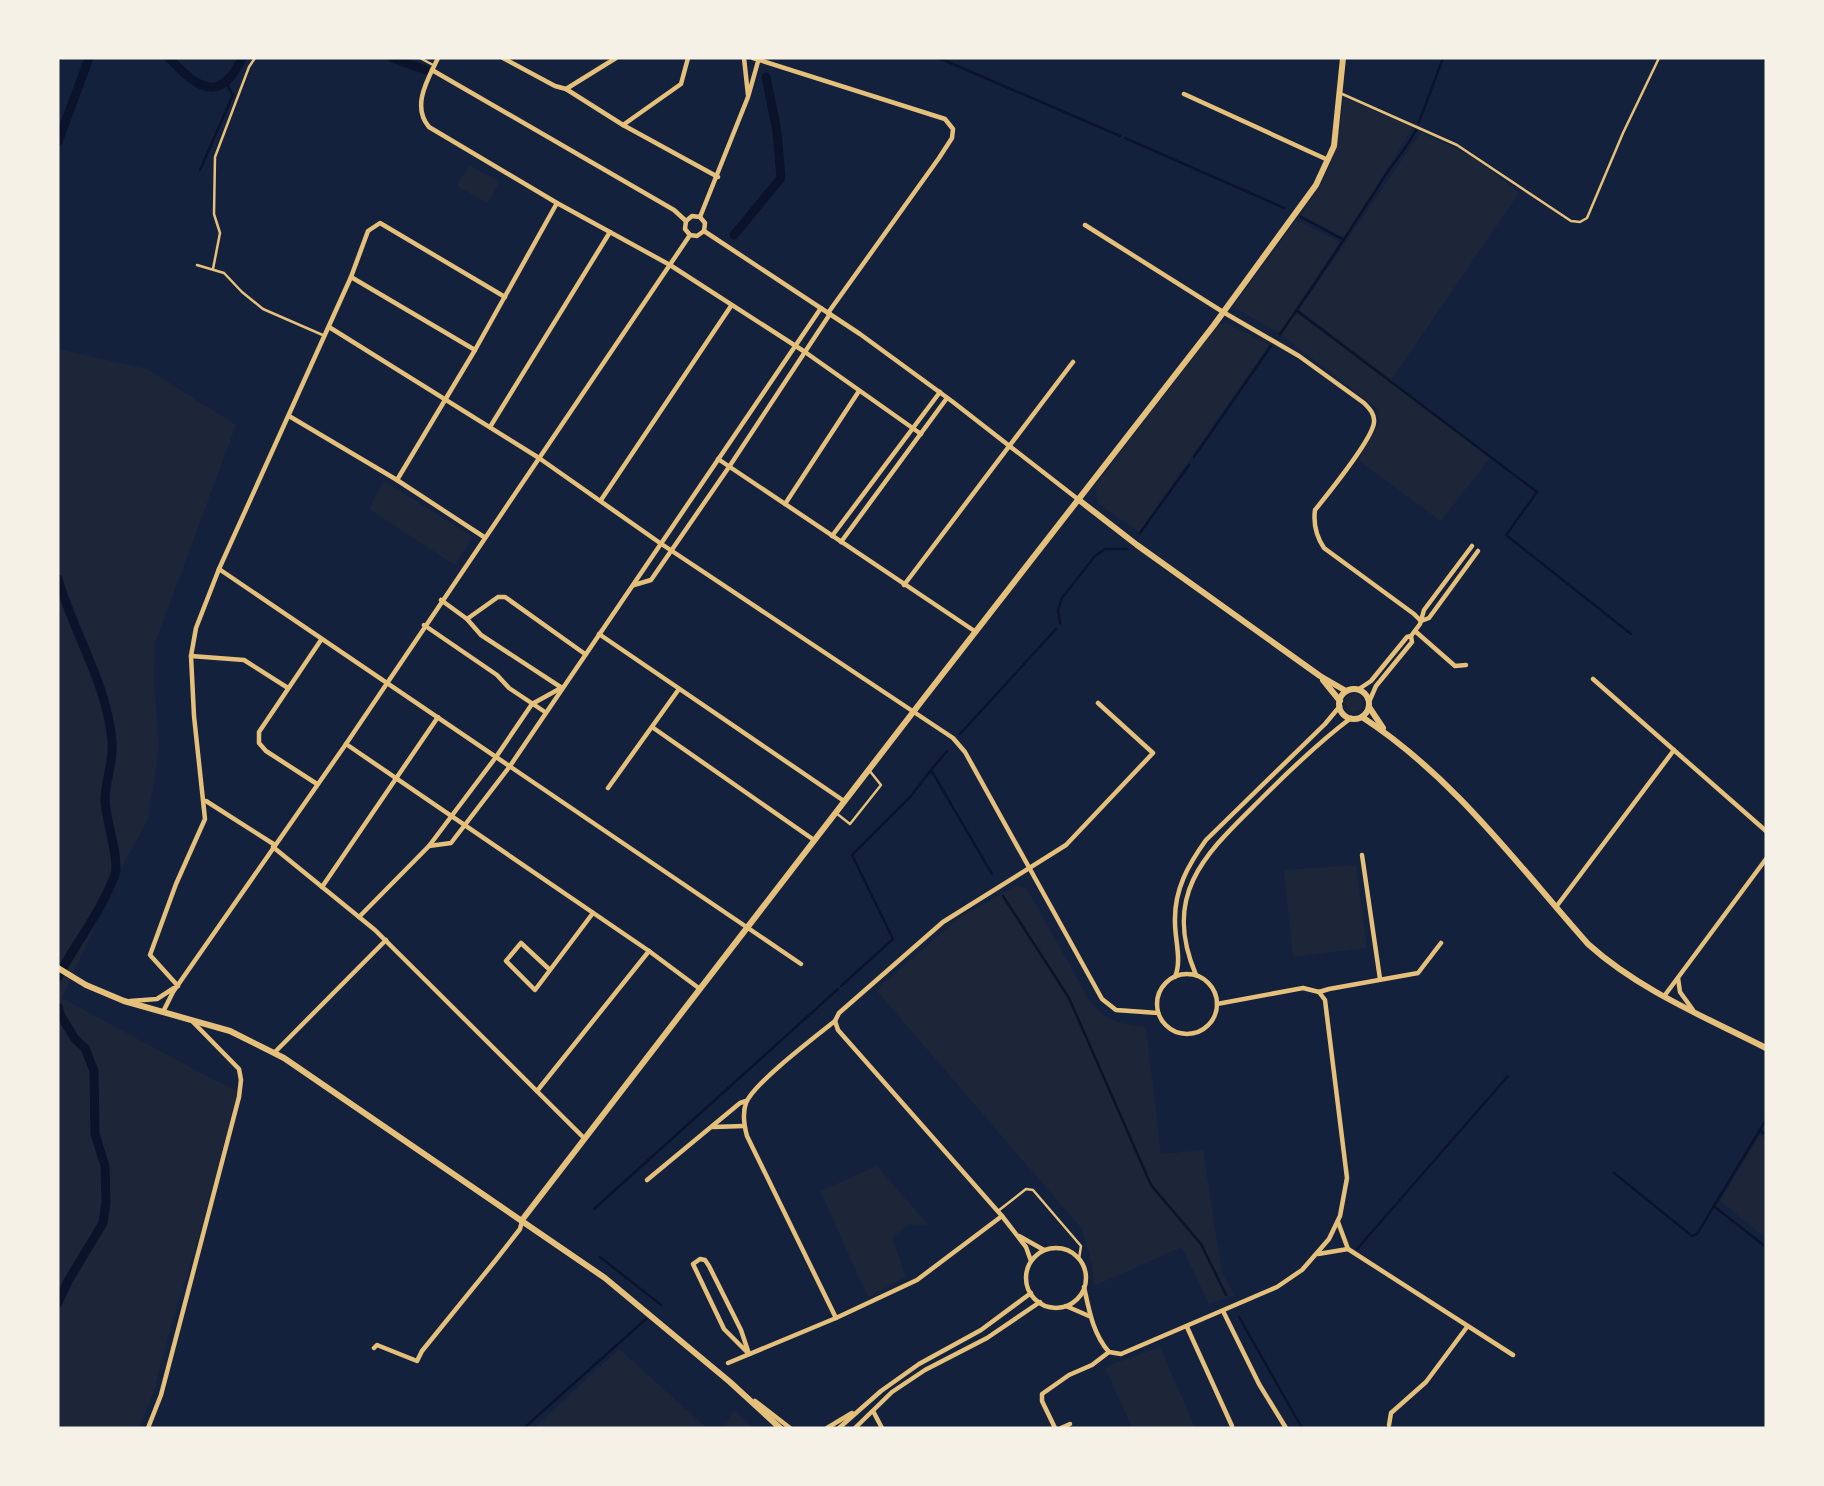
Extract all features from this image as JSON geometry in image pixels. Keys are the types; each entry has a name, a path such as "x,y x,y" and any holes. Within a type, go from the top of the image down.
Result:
{"street":[{"path":"438,58 425,86 420,112 429,127 557,203 670,265 805,352 921,434"},
{"path":"503,58 555,86 566,89 623,125 718,177"},
{"path":"566,89 615,58"},
{"path":"623,125 681,84 688,58"},
{"path":"744,58 748,97"},
{"path":"633,585 651,580 672,551 829,313 951,138 953,129 945,119 757,58 748,97 700,217"},
{"path":"374,1348 377,1345 417,1361 422,1351 516,1233 522,1220 584,1139 1223,312 1316,185 1329,160 1334,146 1343,58"},
{"path":"434,68 674,210 686,220"},
{"path":"1184,94 1329,160"},
{"path":"397,480 475,350 557,203"},
{"path":"692,216 700,217 705,223 704,231 697,236 690,235 685,229 686,220 692,216"},
{"path":"178,986 150,955 176,884 205,818 194,716 191,656 196,628 219,569 351,277 368,231 380,223 505,297"},
{"path":"1085,225 1223,312 1299,356 1372,411 1374,423 1368,438 1315,510 1317,537 1324,548 1421,621"},
{"path":"704,231 829,313 940,392 1137,545 1320,676 1346,691 1359,690 1371,681 1407,636 1411,636 1421,621 1424,610 1472,546"},
{"path":"490,428 610,232"},
{"path":"163,1013 178,986 346,744 690,235"},
{"path":"351,277 475,350"},
{"path":"601,500 731,306"},
{"path":"429,846 450,844 510,765 821,308"},
{"path":"329,327 538,458 660,543 953,738 965,752 1102,999 1116,1010 1158,1013"},
{"path":"904,584 1073,362"},
{"path":"785,504 859,391"},
{"path":"832,536 940,392"},
{"path":"841,542 947,398"},
{"path":"289,416 397,480 484,537"},
{"path":"718,459 975,632"},
{"path":"1421,621 1429,618 1478,551"},
{"path":"219,569 801,964"},
{"path":"467,619 498,597 505,597 585,654"},
{"path":"442,600 467,619 481,635 562,688"},
{"path":"424,625 545,712"},
{"path":"1415,631 1455,666 1466,666"},
{"path":"599,634 845,802"},
{"path":"1362,717 1376,686 1412,642 1411,636"},
{"path":"317,784 266,751 259,743 259,732 321,640"},
{"path":"191,656 244,660 288,688"},
{"path":"1320,676 1346,716 1362,717 1386,732 1460,798 1606,961 1624,974 1766,1048"},
{"path":"1593,679 1766,831"},
{"path":"359,917 429,846 532,704 562,688"},
{"path":"608,788 679,689"},
{"path":"1359,690 1367,695 1369,705 1386,732"},
{"path":"1175,977 1179,967 1176,900 1182,878 1194,857 1206,840 1325,724 1346,691"},
{"path":"836,1318 744,1126 747,1101 758,1087 835,1021 839,1013 943,922 1066,845 1153,754 1098,703"},
{"path":"322,887 438,717"},
{"path":"1196,975 1186,947 1184,907 1199,866 1213,847 1289,772 1351,718"},
{"path":"652,727 814,840"},
{"path":"346,744 649,951 700,989"},
{"path":"1556,907 1674,750"},
{"path":"205,800 274,846 386,940 584,1139"},
{"path":"1362,855 1380,979"},
{"path":"1665,995 1766,859"},
{"path":"550,970 521,943 506,961 535,990 593,913"},
{"path":"274,1053 386,940"},
{"path":"1217,1004 1303,988 1319,992 1418,973 1441,943"},
{"path":"537,1091 649,951"},
{"path":"58,968 86,985 124,1001 230,1031 274,1053 314,1078 605,1278 790,1428"},
{"path":"1185,974 1196,975 1211,986 1217,1004 1216,1014 1202,1030 1181,1034 1171,1030 1163,1022 1158,1013 1157,1002 1166,983 1185,974"},
{"path":"1678,977 1680,992 1694,1011"},
{"path":"124,1001 157,999 178,986"},
{"path":"1089,1316 1065,1306 1049,1307 1040,1302 1031,1293 1026,1277 1031,1261 1044,1250 1063,1248 1079,1259 1086,1274 1084,1287 1089,1316 1103,1345 1109,1352 1121,1354 1277,1287 1302,1270 1329,1239 1338,1221 1348,1178 1325,1000 1319,992"},
{"path":"148,1428 161,1395 242,1080 239,1069 192,1021"},
{"path":"835,1021 838,1030 1000,1213 1026,1247 1031,1261"},
{"path":"647,1180 740,1103 747,1101"},
{"path":"712,1127 744,1126"},
{"path":"728,1363 836,1318 917,1280 1000,1213"},
{"path":"1338,1221 1348,1249 1513,1355"},
{"path":"1015,1234 1044,1250"},
{"path":"1318,1254 1348,1249"},
{"path":"696,1260 705,1260 709,1266 741,1329 749,1354 724,1329 714,1312 692,1265 696,1260"},
{"path":"1065,1306 1076,1299 1084,1287"},
{"path":"827,1428 859,1409 919,1364 981,1330 1031,1293"},
{"path":"855,1428 892,1392 925,1370 987,1338 1040,1302"},
{"path":"1223,1311 1259,1384 1286,1428"},
{"path":"1187,1327 1232,1426"},
{"path":"1389,1425 1391,1413 1432,1375 1467,1327"},
{"path":"1055,1428 1042,1401 1042,1394 1059,1381 1093,1365 1109,1352"},
{"path":"730,1382 780,1428"},
{"path":"839,1428 859,1409"},
{"path":"873,1411 881,1428"},
{"path":"860,1428 866,1418"},
{"path":"1061,1428 1070,1424"}],"lane":[{"path":"213,269 220,233 214,214 215,157 249,67 255,58"},
{"path":"420,58 434,68"},
{"path":"1340,93 1457,145 1571,221 1580,222 1587,218 1623,133 1660,58"},
{"path":"197,265 224,272 242,292 263,309 325,335"},
{"path":"836,813 850,824 881,785 869,770"},
{"path":"1000,1213 1026,1189 1033,1190 1081,1246 1079,1259"}],"shaded area":[{"path":"1343,97 1413,127 1345,237 1301,215 1332,159 1339,132"},
{"path":"1421,132 1473,157 1519,193 1391,380 1299,310"},
{"path":"469,165 500,182 487,203 457,186"},
{"path":"1296,220 1340,242 1294,311 1491,456 1441,521 1358,460 1380,421 1378,409 1278,332 1233,307"},
{"path":"1227,323 1269,345 1139,532 1098,503 1095,486 1219,324"},
{"path":"58,349 147,369 236,425 155,643 154,681 159,748 148,819 123,865 62,998 238,1091 154,1391 139,1428 58,1428"},
{"path":"384,481 473,537 455,565 369,509"},
{"path":"1350,694 1358,694 1363,703 1361,710 1350,712 1345,707 1345,699"},
{"path":"1356,865 1367,948 1293,957 1284,870"},
{"path":"1018,885 1027,889 1095,1007 1114,1020 1146,1028 1161,1154 1203,1150 1222,1273 1235,1295 1209,1304 1182,1247 1094,1286 1092,1263 1082,1229 876,990 960,917"},
{"path":"1760,1135 1766,1140 1766,1238 1720,1201"},
{"path":"877,1166 929,1226 909,1224 892,1238 906,1277 868,1297 820,1191"},
{"path":"1160,1347 1195,1428 1132,1428 1105,1367"},
{"path":"619,1349 699,1421 707,1428 534,1428"},
{"path":"734,1410 754,1428 724,1428"}],"waterway":[{"path":"58,142 89,58"},
{"path":"169,58 189,77 208,87 217,87 225,82 234,73 242,58"},
{"path":"392,58 426,70"},
{"path":"939,58 1120,136"},
{"path":"1419,122 1443,58"},
{"path":"734,235 781,178 777,131 766,77"},
{"path":"200,170 233,95 226,83"},
{"path":"1280,334 1416,130"},
{"path":"1125,138 1284,208"},
{"path":"1301,217 1344,240"},
{"path":"1296,310 1537,492 1506,535 1631,634"},
{"path":"1194,457 1271,346"},
{"path":"1140,533 1189,465"},
{"path":"1060,623 1058,610 1062,598 1095,556 1105,549 1127,549"},
{"path":"58,579 97,679 109,720 112,748 105,800 116,867 110,888 58,977"},
{"path":"960,734 1056,629"},
{"path":"947,751 931,770 992,874"},
{"path":"841,986 893,939 852,855 911,796 931,770"},
{"path":"1003,896 1069,998 1151,1185 1201,1244 1226,1295"},
{"path":"594,1209 838,989"},
{"path":"58,1007 75,1039 85,1048 94,1071 95,1134 105,1166 106,1203 103,1223 58,1303"},
{"path":"1357,1249 1508,1076"},
{"path":"1614,1173 1692,1236 1697,1234 1766,1120"},
{"path":"1760,1130 1766,1135"},
{"path":"1715,1207 1766,1247"},
{"path":"600,1257 661,1305"},
{"path":"1239,1317 1302,1428"},
{"path":"524,1428 646,1319"}]}
